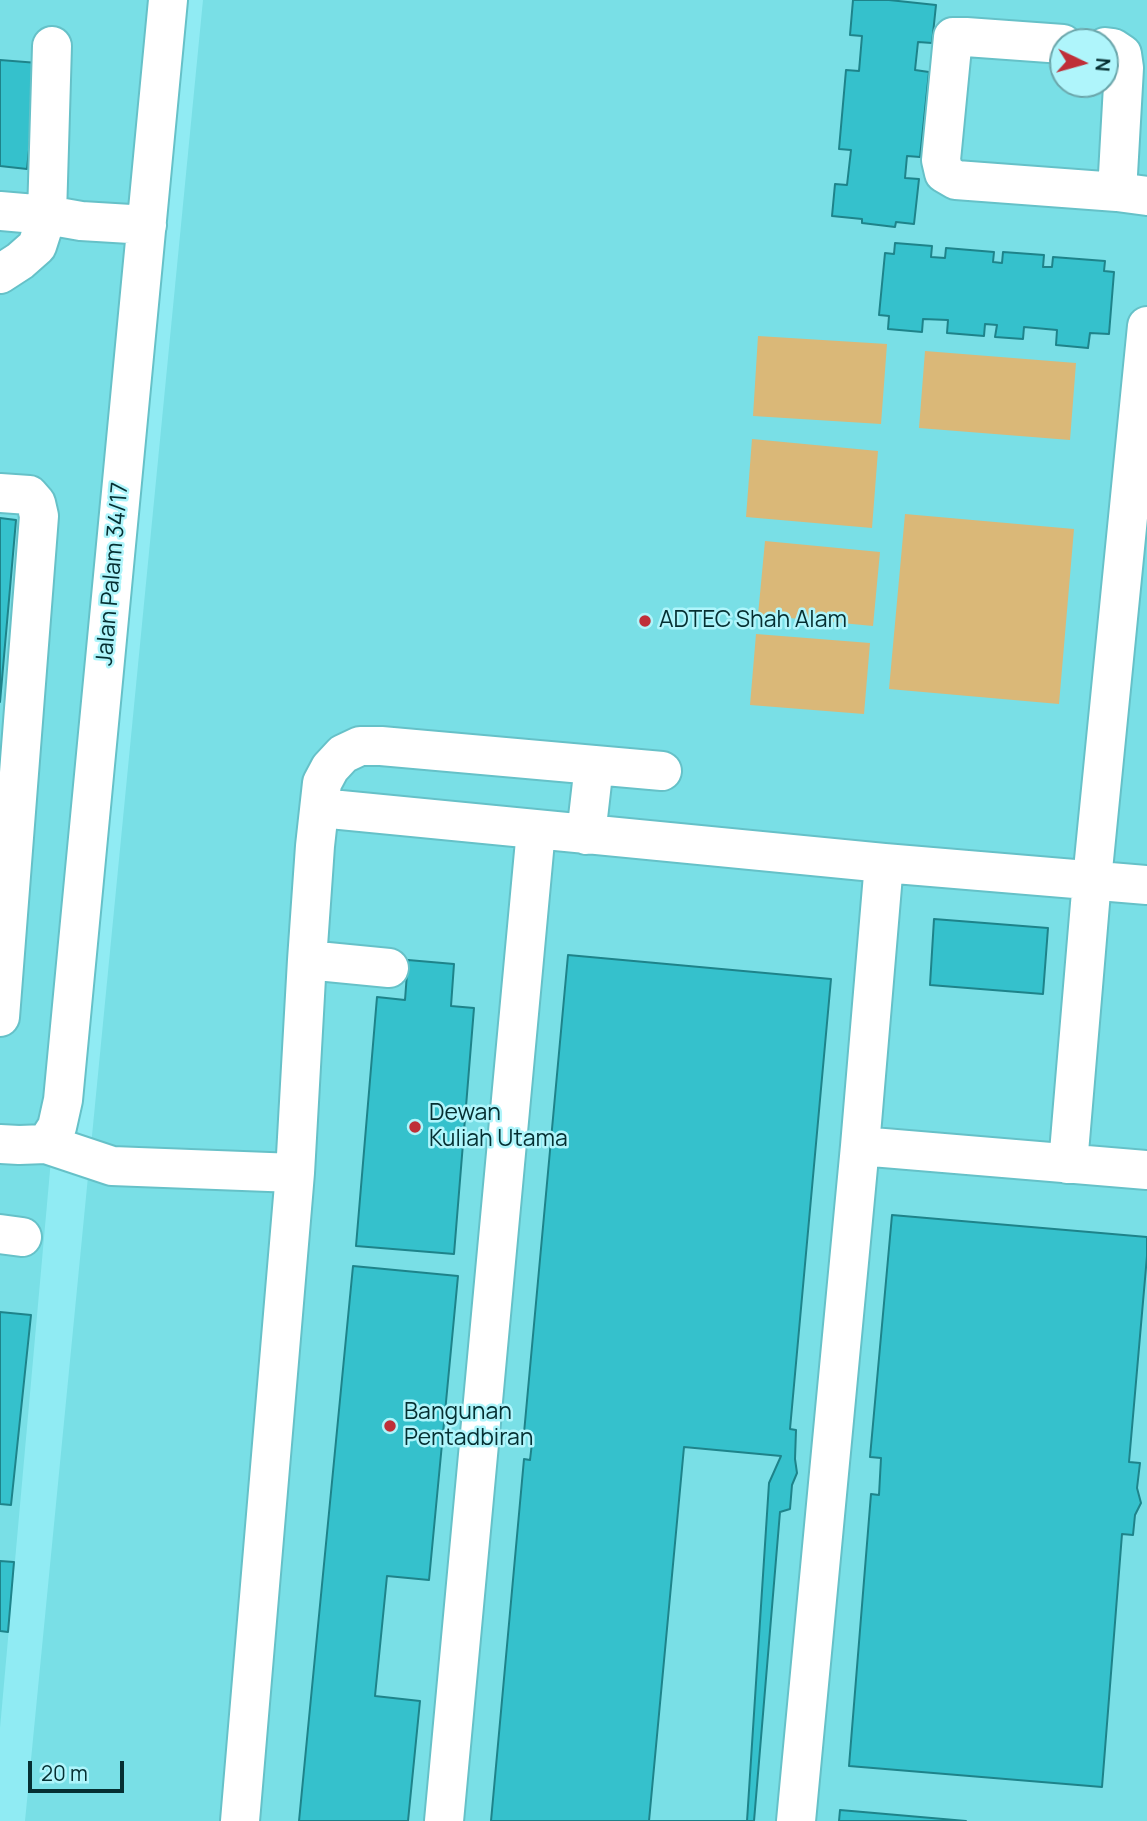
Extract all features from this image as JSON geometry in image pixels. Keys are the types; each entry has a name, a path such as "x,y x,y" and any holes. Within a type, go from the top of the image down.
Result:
{"street":[{"name":"Jalan Palam 34/17","path":"46,1144 57,1126 63,1100 168,0"},
{"path":"1049,43 953,37 941,160 944,173 956,180 1132,194 1124,68 1122,54 1119,52"},
{"path":"0,274 37,246 47,215 52,46"},
{"path":"0,211 81,221 147,225"},
{"path":"1068,1164 1147,326"},
{"path":"0,493 29,495 36,503 39,516 0,1017"},
{"path":"240,1821 295,1172 307,960 322,783 330,768 343,754 360,746 662,771"},
{"path":"586,835 594,765"},
{"path":"320,808 884,863 1147,884"},
{"path":"444,1821 536,830"},
{"path":"796,1821 884,863"},
{"path":"307,960 389,968"},
{"path":"0,1144 46,1144 112,1166 295,1172"},
{"path":"860,1146 1147,1170"}],"shaded area":[{"path":"0,0 155,0 0,1728"},
{"name":"ADTEC Shah Alam","path":"203,0 1147,0 1147,1821 25,1821"},
{"path":"758,336 887,344 881,424 753,416"},
{"path":"925,351 1076,363 1070,440 919,428"},
{"path":"752,439 878,451 872,528 746,517"},
{"path":"905,514 1074,529 1059,704 889,689"},
{"path":"765,541 880,552 873,626 758,615"},
{"path":"756,634 870,643 864,714 750,705"}],"building":[{"path":"853,0 889,0 936,5 932,43 918,42 915,70 929,72 920,157 907,156 905,178 919,179 914,224 896,222 895,227 862,223 862,219 832,216 835,184 847,185 851,150 839,149 846,70 859,71 862,36 850,35"},
{"path":"0,60 38,63 27,169 0,166"},
{"path":"895,243 932,246 931,257 945,258 946,248 994,252 993,262 1002,263 1003,252 1044,255 1043,267 1052,267 1053,257 1105,261 1104,271 1114,272 1109,334 1090,333 1088,348 1056,345 1057,330 1024,327 1023,339 995,337 997,325 985,324 984,336 947,333 948,320 923,319 922,332 888,329 889,316 879,315 885,253 894,254"},
{"path":"0,518 16,520 0,702"},
{"path":"934,919 1048,928 1043,994 930,985"},
{"path":"568,955 831,979 790,1429 796,1430 797,1473 792,1485 790,1509 780,1512 754,1821 491,1821 524,1459 530,1460 533,1434 524,1433"},
{"name":"Dewan Kuliah Utama","path":"408,960 454,964 451,1006 474,1008 454,1254 356,1246 377,997 405,1000"},
{"path":"892,1215 1147,1237 1129,1462 1140,1463 1137,1488 1141,1503 1135,1515 1133,1535 1122,1534 1102,1787 849,1766 871,1494 879,1495 881,1458 870,1457"},
{"name":"Bangunan Pentadbiran","path":"353,1266 458,1276 429,1580 387,1576 375,1696 420,1701 408,1821 299,1821"},
{"path":"0,1312 31,1315 11,1505 0,1504"},
{"path":"684,1447 781,1456 769,1483 747,1821 649,1821"},
{"path":"0,1561 14,1562 8,1632 0,1631"},
{"path":"840,1810 966,1821 839,1821"}],"place":[{"name":"ADTEC Shah Alam","path":"645,621"},
{"name":"Dewan Kuliah Utama","path":"415,1127"},
{"name":"Bangunan Pentadbiran","path":"390,1426"}]}
